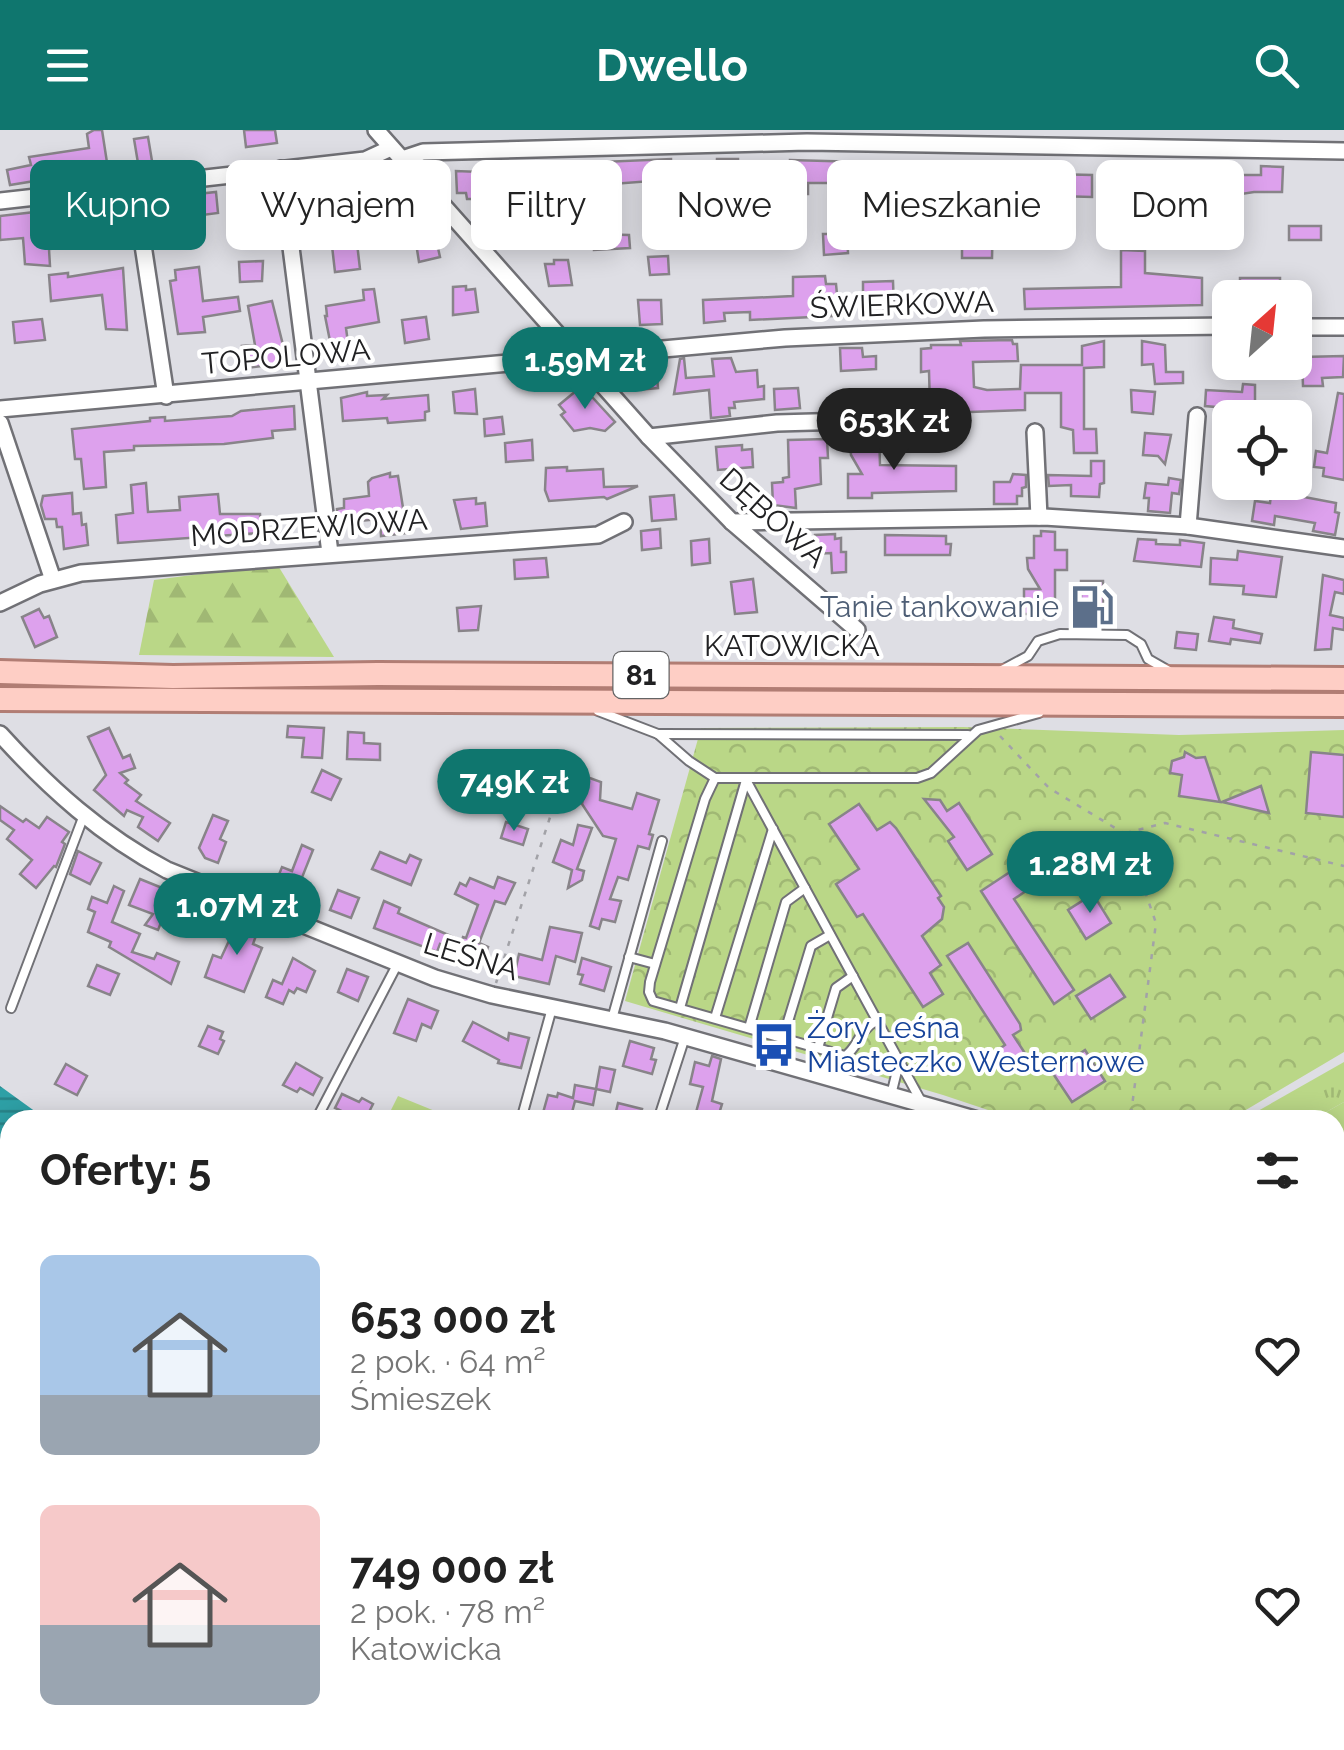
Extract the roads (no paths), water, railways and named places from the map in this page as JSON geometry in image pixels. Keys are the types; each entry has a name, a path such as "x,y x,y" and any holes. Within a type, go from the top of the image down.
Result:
{"main road":[{"name":"KATOWICKA","path":"0,672 174,677 378,674 1344,679"},
{"name":"KATOWICKA","path":"0,699 1344,706"}],"street":[{"name":"DĘBOWA","path":"376,130 649,437 732,522 857,630"},
{"path":"364,160 423,152 807,142 1344,151"},
{"path":"0,201 30,198"},
{"path":"144,250 166,396"},
{"path":"293,250 330,553"},
{"name":"ŚWIERKOWA","path":"577,356 785,338 984,329 1212,326"},
{"path":"1312,327 1344,328"},
{"name":"TOPOLOWA","path":"0,409 577,356"},
{"path":"1188,526 1197,416"},
{"path":"649,437 776,423 956,418"},
{"path":"0,423 53,580"},
{"path":"1036,432 1039,517"},
{"path":"732,522 1039,517 1188,526 1344,548"},
{"name":"MODRZEWIOWA","path":"0,603 80,573 598,535 624,522"},
{"name":"LEŚNA","path":"0,734 84,815 132,852 167,870 398,963 492,995 685,1037 943,1110"}],"lane":[{"path":"988,677 1028,656 1038,641 1060,634 1127,635 1141,644 1148,658 1181,678"},
{"path":"570,702 658,734 968,736"},
{"path":"658,734 714,778 917,778 932,773 968,736 990,726 1078,704"},
{"path":"714,778 655,964 649,992 653,1000 845,1056 853,1051 859,1034 877,1020"},
{"path":"746,780 922,1104"},
{"path":"680,1008 746,780"},
{"path":"11,1008 84,815"},
{"path":"715,1018 773,829"},
{"path":"612,1019 662,841"},
{"path":"749,1028 786,902 805,888"},
{"path":"783,1038 811,946 830,934"},
{"path":"629,957 655,964"},
{"path":"321,1110 398,963"},
{"path":"818,1048 836,988 853,976"},
{"path":"524,1110 552,1008"},
{"path":"661,1110 685,1037"},
{"path":"891,1095 900,1058"}],"water":[{"path":"0,1086 33,1110 0,1110"}],"place":[{"name":"Tanie tankowanie","path":"1092,607"},
{"name":"Żory Leśna Miasteczko Westernowe","path":"774,1045"}]}
